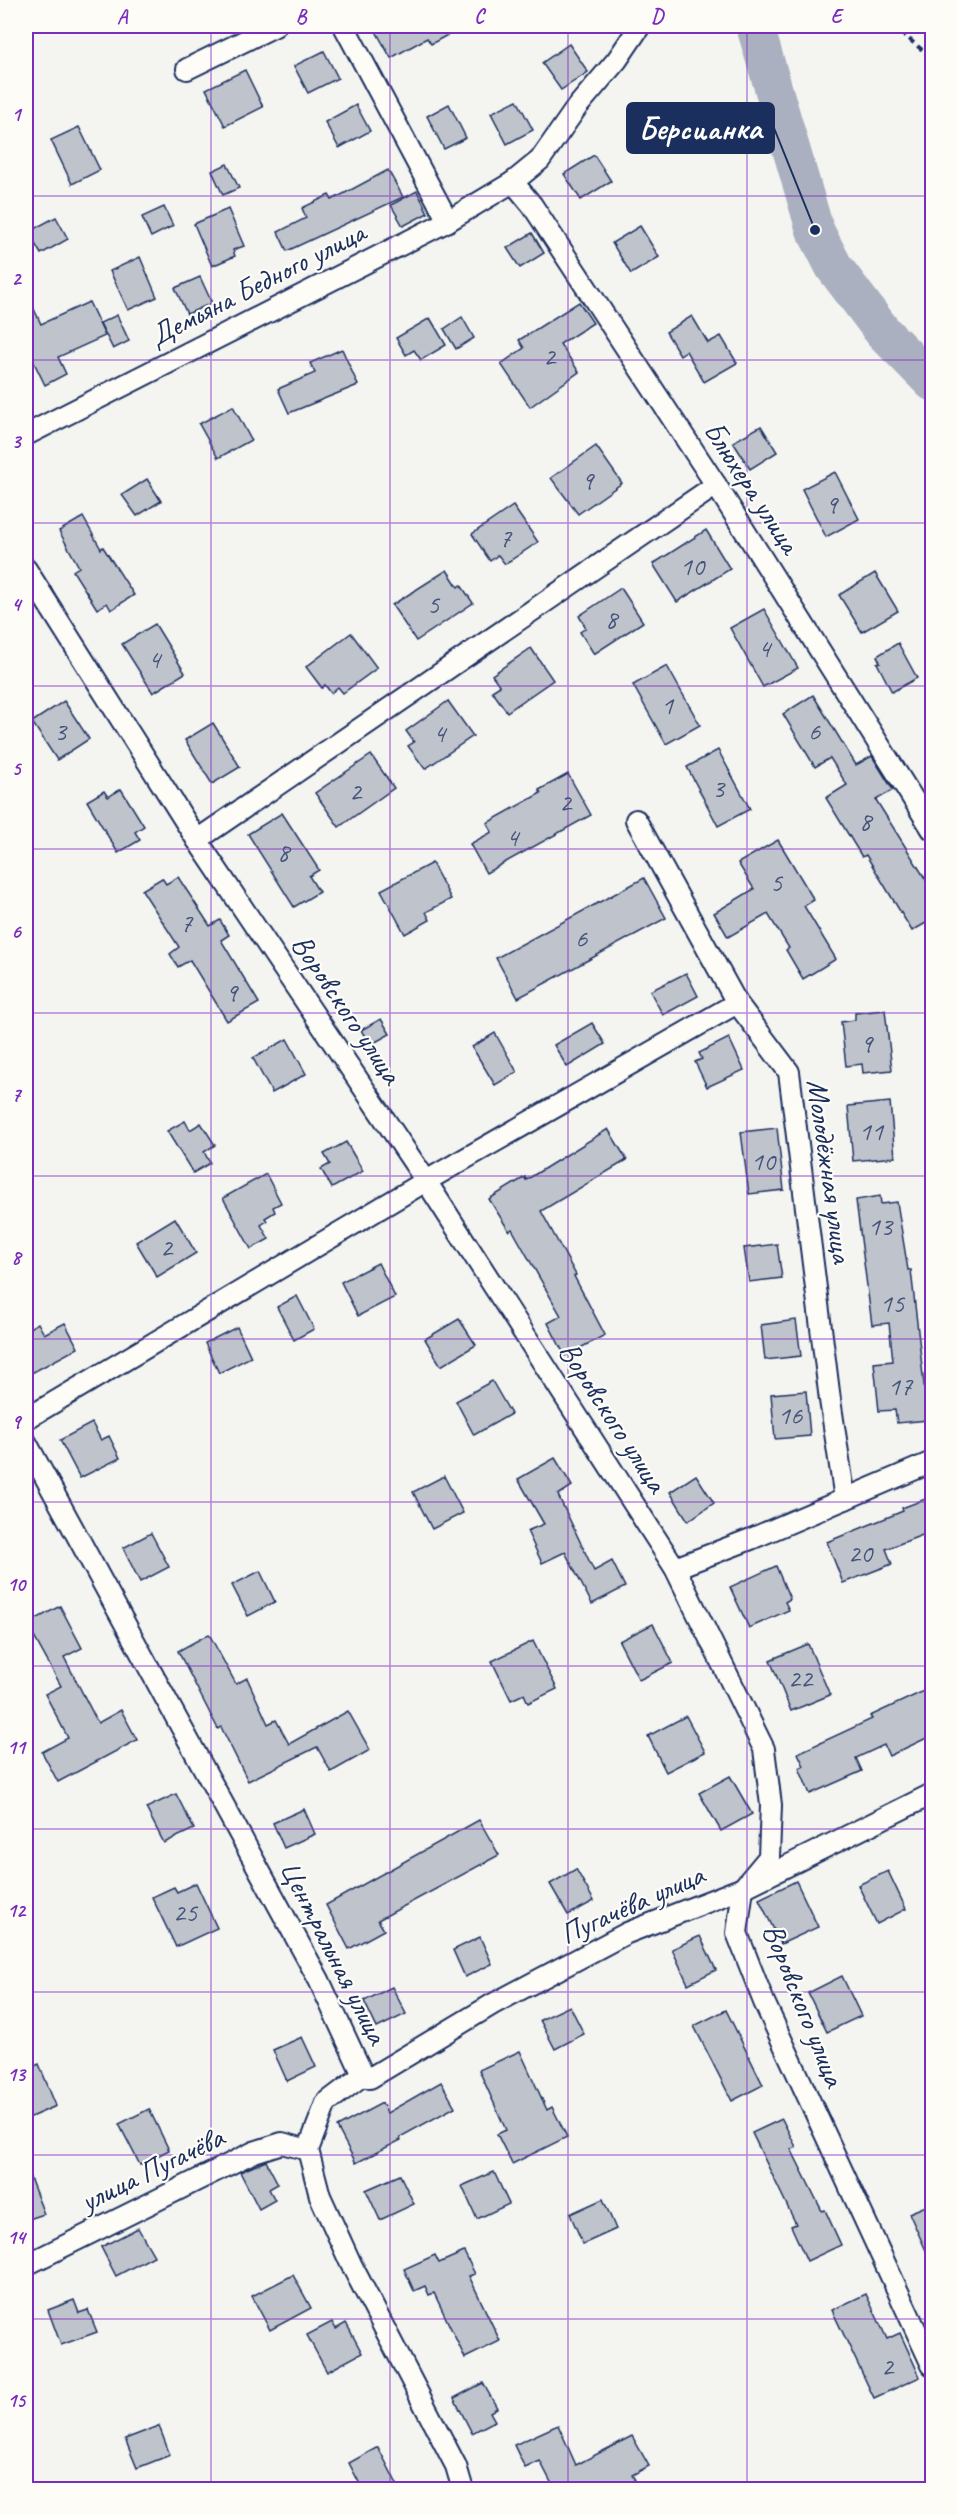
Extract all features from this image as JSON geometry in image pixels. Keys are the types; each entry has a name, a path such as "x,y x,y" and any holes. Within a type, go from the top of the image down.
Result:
{"street":[{"path":"187,69 275,26"},
{"path":"344,26 448,220"},
{"name":"Демьяна Бедного улица","path":"26,435 448,220 513,182 540,160 577,107 617,60 640,26"},
{"name":"Блюхера улица","path":"513,182 532,205 716,485 933,829"},
{"path":"197,840 716,485"},
{"name":"Воровского улица","path":"26,569 197,840 426,1181 675,1568 764,1749 771,1805 769,1857 743,1888 737,1933 764,2002 933,2365"},
{"name":"Молодёжная улица","path":"636,820 737,1003 789,1072 830,1400 845,1499"},
{"path":"26,1419 426,1181 737,1003"},
{"name":"Центральная улица","path":"26,1442 319,1980 363,2075 326,2103 308,2150"},
{"path":"675,1568 933,1461"},
{"name":"Пугачёва улица","path":"363,2075 370,2078 493,2004 627,1933 743,1888 933,1794"},
{"name":"улица Пугачёва","path":"26,2265 254,2152 282,2143 308,2150"},
{"path":"308,2150 324,2206 351,2264 456,2466 463,2490"}],"path":[{"path":"893,26 933,58"}],"building":[{"path":"373,26 464,26 431,44 427,38 391,58"},
{"path":"569,44 588,72 561,90 542,63"},
{"path":"324,51 338,78 308,93 294,66"},
{"path":"245,70 263,107 225,126 206,89"},
{"path":"517,100 533,130 507,144 491,113"},
{"path":"449,104 466,138 444,149 427,116"},
{"path":"356,105 370,131 339,148 325,122"},
{"path":"79,127 100,170 72,184 51,140"},
{"path":"594,155 611,181 581,200 564,174"},
{"path":"227,164 239,188 223,195 212,171"},
{"path":"388,170 403,197 287,251 278,232 306,218 302,208 329,195 332,200"},
{"path":"417,191 428,213 403,226 391,205"},
{"path":"164,207 173,226 151,237 142,217"},
{"path":"228,209 244,246 233,250 235,256 212,266 194,224"},
{"path":"56,217 68,239 41,254 28,232"},
{"path":"640,226 659,257 631,274 612,243"},
{"path":"532,233 544,253 520,268 507,248"},
{"path":"140,257 157,297 128,310 110,271"},
{"path":"200,277 212,303 187,314 175,288"},
{"path":"26,292 41,324 89,302 105,336 58,357 66,374 45,385 26,346"},
{"path":"579,302 593,323 560,344 579,372 530,407 501,364 524,348 519,340"},
{"path":"117,315 129,341 113,349 100,323"},
{"path":"692,316 708,343 721,336 737,363 704,382 686,351 680,355 666,332"},
{"path":"462,317 474,338 456,349 444,329"},
{"path":"430,318 446,345 421,360 414,350 406,355 396,338"},
{"path":"342,349 358,385 289,413 278,389 315,373 310,363"},
{"path":"233,406 251,440 218,458 199,424"},
{"path":"761,426 777,452 750,469 733,442"},
{"path":"596,446 622,483 578,514 551,478"},
{"path":"835,472 859,519 826,537 802,489"},
{"path":"147,479 161,501 137,516 122,495"},
{"path":"513,506 538,542 505,564 498,555 490,561 472,534"},
{"path":"83,517 101,549 103,547 134,595 111,610 107,603 97,609 73,571 79,567 59,531"},
{"path":"706,530 730,569 677,602 653,564"},
{"path":"447,570 458,587 461,585 473,603 416,641 392,605"},
{"path":"875,573 898,611 862,632 839,595"},
{"path":"621,588 643,622 594,654 580,632 586,628 579,616"},
{"path":"764,609 798,668 763,687 730,628"},
{"path":"155,624 185,673 153,693 122,644"},
{"path":"351,633 377,668 343,693 338,687 331,693 325,685 322,688 306,667"},
{"path":"898,643 917,678 892,692 877,663 880,662 877,656"},
{"path":"531,648 553,680 507,712 492,691 500,686 492,675"},
{"path":"667,666 700,725 666,744 633,685"},
{"path":"813,695 856,765 872,756 893,790 876,800 933,891 933,919 912,931 866,855 862,857 826,798 847,785 830,758 815,767 783,714"},
{"path":"64,701 89,739 57,760 32,722"},
{"path":"448,701 473,736 425,769 408,746 414,742 406,731"},
{"path":"213,723 240,767 212,784 185,740"},
{"path":"718,750 750,809 718,826 687,767"},
{"path":"371,755 394,788 339,827 315,793"},
{"path":"568,774 591,815 486,873 470,844 492,832 487,823 541,793 539,790"},
{"path":"121,789 144,826 135,832 140,840 118,853 87,801 104,791 108,797"},
{"path":"282,813 319,870 309,876 319,892 294,907 248,834"},
{"path":"778,840 814,900 804,906 836,959 803,979 786,950 789,948 768,914 728,937 714,913 754,889 738,863"},
{"path":"432,863 451,899 426,912 430,920 405,934 381,890"},
{"path":"178,877 210,926 220,920 229,935 221,940 259,1003 227,1021 190,960 178,967 170,954 179,947 142,890 162,878 166,884"},
{"path":"644,878 666,918 518,998 496,958"},
{"path":"686,973 698,996 663,1015 650,991"},
{"path":"885,1010 892,1070 863,1073 862,1064 846,1066 841,1022 855,1020 855,1013"},
{"path":"381,1019 390,1034 370,1045 361,1030"},
{"path":"592,1023 605,1044 567,1067 554,1045"},
{"path":"495,1033 517,1072 495,1085 472,1047"},
{"path":"729,1038 744,1070 707,1087 695,1062 702,1059 699,1053"},
{"path":"287,1039 306,1074 272,1093 253,1058"},
{"path":"890,1102 895,1157 853,1161 848,1106"},
{"path":"185,1121 190,1130 201,1123 215,1145 204,1152 210,1163 193,1173 167,1131"},
{"path":"777,1128 784,1190 749,1194 741,1132"},
{"path":"608,1129 627,1160 541,1211 605,1335 565,1356 548,1323 561,1316 512,1229 509,1231 489,1199 525,1177 526,1180"},
{"path":"346,1142 363,1171 332,1188 321,1169 330,1164 324,1154"},
{"path":"266,1174 281,1203 273,1207 275,1212 265,1218 267,1221 261,1225 269,1239 251,1249 223,1198"},
{"path":"880,1196 881,1204 897,1202 908,1270 911,1270 928,1420 897,1423 895,1410 879,1411 874,1363 893,1361 889,1323 872,1325 856,1200"},
{"path":"175,1218 196,1253 157,1277 136,1242"},
{"path":"777,1244 782,1278 749,1282 744,1248"},
{"path":"378,1263 395,1297 358,1316 341,1282"},
{"path":"297,1296 314,1329 294,1340 277,1307"},
{"path":"459,1319 476,1345 441,1366 425,1339"},
{"path":"796,1320 801,1356 765,1360 761,1325"},
{"path":"38,1323 44,1334 65,1323 78,1348 26,1376 26,1330"},
{"path":"237,1327 251,1357 219,1373 205,1343"},
{"path":"492,1381 511,1414 474,1435 456,1401"},
{"path":"806,1391 810,1436 775,1439 771,1394"},
{"path":"92,1423 101,1440 109,1436 120,1458 80,1478 60,1440"},
{"path":"555,1458 572,1486 558,1495 594,1571 612,1561 625,1587 592,1604 565,1552 542,1563 527,1531 544,1524 518,1479"},
{"path":"696,1475 714,1503 688,1521 670,1492"},
{"path":"444,1476 463,1513 432,1529 413,1492"},
{"path":"933,1496 933,1531 886,1549 892,1564 843,1583 827,1542 903,1511 902,1508"},
{"path":"151,1533 169,1567 140,1582 123,1548"},
{"path":"776,1566 790,1599 785,1602 789,1610 749,1628 730,1587"},
{"path":"260,1571 275,1602 248,1616 232,1585"},
{"path":"60,1606 82,1648 64,1657 98,1723 121,1710 137,1740 58,1782 42,1752 68,1738 45,1694 61,1686 27,1624"},
{"path":"653,1624 673,1663 639,1680 619,1641"},
{"path":"209,1634 236,1684 247,1678 268,1724 276,1720 289,1744 348,1711 370,1750 331,1772 317,1747 248,1781 221,1727 218,1729 178,1651"},
{"path":"533,1641 557,1689 528,1703 524,1694 511,1700 492,1661"},
{"path":"808,1644 830,1695 791,1711 770,1660"},
{"path":"924,1691 933,1710 933,1735 889,1756 884,1745 856,1758 862,1771 810,1794 799,1768 804,1766 798,1753 872,1719 870,1716"},
{"path":"686,1716 705,1752 666,1772 648,1736"},
{"path":"730,1776 752,1814 721,1831 699,1793"},
{"path":"176,1794 194,1829 164,1843 146,1808"},
{"path":"304,1809 315,1834 284,1848 273,1823"},
{"path":"479,1820 499,1855 378,1920 384,1930 349,1949 326,1905"},
{"path":"576,1869 594,1901 568,1915 550,1884"},
{"path":"888,1871 906,1909 877,1924 858,1885"},
{"path":"796,1881 818,1927 781,1944 759,1899"},
{"path":"196,1883 217,1928 176,1947 152,1897 174,1887 177,1892"},
{"path":"700,1936 716,1970 688,1984 672,1949"},
{"path":"480,1937 492,1964 465,1977 453,1950"},
{"path":"842,1976 861,2016 827,2032 808,1993"},
{"path":"392,1987 406,2014 377,2028 364,2001"},
{"path":"570,2006 584,2034 555,2049 540,2020"},
{"path":"726,2010 763,2085 732,2101 694,2026"},
{"path":"302,2037 316,2067 287,2081 273,2050"},
{"path":"520,2051 547,2110 552,2107 567,2137 512,2164 497,2134 506,2130 479,2070"},
{"path":"39,2064 56,2106 26,2119 26,2070"},
{"path":"441,2082 455,2107 400,2137 401,2140 356,2163 337,2127 382,2103 387,2113"},
{"path":"149,2109 169,2150 140,2165 119,2124"},
{"path":"782,2119 796,2147 791,2149 822,2211 825,2210 841,2245 807,2261 791,2226 796,2224 752,2133"},
{"path":"266,2161 278,2184 269,2189 275,2200 259,2209 240,2172"},
{"path":"26,2170 44,2214 26,2220"},
{"path":"494,2172 509,2204 477,2219 462,2186"},
{"path":"400,2175 414,2204 380,2220 366,2190"},
{"path":"603,2199 616,2229 583,2244 570,2214"},
{"path":"933,2203 933,2266 909,2213"},
{"path":"138,2228 154,2256 116,2276 101,2247"},
{"path":"464,2252 475,2274 469,2276 500,2341 465,2358 434,2293 429,2295 425,2286 414,2291 404,2269 435,2255 439,2263"},
{"path":"293,2275 311,2308 270,2330 252,2296"},
{"path":"866,2294 887,2339 900,2333 920,2377 874,2398 832,2310"},
{"path":"74,2300 79,2313 88,2310 97,2332 61,2345 48,2310"},
{"path":"332,2322 336,2329 346,2323 362,2353 327,2372 307,2335"},
{"path":"483,2383 497,2408 490,2412 495,2421 472,2433 454,2398"},
{"path":"558,2425 576,2465 632,2436 649,2466 632,2475 635,2480 617,2490 613,2483 600,2490 555,2490 540,2461 525,2468 514,2445"},
{"path":"159,2426 170,2455 137,2468 125,2439"},
{"path":"378,2447 400,2490 363,2490 349,2463"}],"waterway":[{"path":"755,26 815,230 834,267 883,332 932,382"}],"place":[{"name":"Берсианка","path":"815,230"}]}
